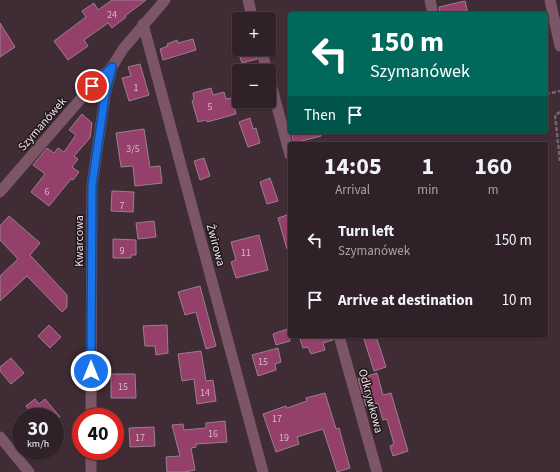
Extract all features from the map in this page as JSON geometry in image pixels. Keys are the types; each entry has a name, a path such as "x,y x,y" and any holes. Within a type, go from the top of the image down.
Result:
{"street":[{"name":"Szymanówek","path":"0,192 92,86 112,67 123,49 164,0"},
{"path":"248,0 251,12"},
{"path":"430,0 433,12"},
{"path":"550,0 560,46"},
{"name":"Żwirowa","path":"143,24 263,472"},
{"name":"Kwarcowa","path":"91,408 92,185 105,96 112,67"},
{"path":"276,103 288,147"},
{"name":"Odkrywkowa","path":"340,338 376,472"},
{"path":"0,437 29,472"},
{"path":"91,460 91,472"}],"path":[{"path":"548,94 560,91"},
{"path":"560,112 555,115 560,161"}],"building":[{"path":"112,0 146,0 112,28 108,23 84,40 88,46 68,60 54,41 86,17 82,11 94,3 98,10"},
{"path":"465,1 468,12 440,12 439,7"},
{"path":"0,23 15,47 0,57"},
{"path":"193,39 196,50 163,60 160,49 168,46 167,44 177,40 178,43"},
{"path":"239,56 256,56 257,59 242,63"},
{"path":"140,64 149,95 129,101 122,78 131,76 128,67"},
{"path":"211,88 213,95 224,92 226,99 232,98 232,108 234,108 236,114 207,122 206,120 198,122 192,101 194,100 193,93"},
{"path":"82,114 92,123 90,138 74,156 78,159 72,167 79,172 73,180 71,179 49,206 31,192 45,174 33,165 47,148 54,153 58,148 64,152 76,135 69,130"},
{"path":"250,118 253,129 256,128 260,143 248,147 239,122"},
{"path":"144,129 150,167 160,166 162,183 135,186 133,166 121,167 116,133"},
{"path":"292,134 320,134 321,136 294,142"},
{"path":"204,158 210,176 200,180 194,161"},
{"path":"270,178 278,201 267,204 260,182"},
{"path":"112,191 134,192 133,212 111,211"},
{"path":"288,215 288,249 287,249 278,218"},
{"path":"9,216 40,243 30,255 67,295 67,307 62,312 27,276 0,301 0,276 18,259 0,240 0,226"},
{"path":"154,221 156,237 138,239 136,223"},
{"path":"259,235 268,270 236,278 231,262 236,260 231,242"},
{"path":"113,239 136,240 136,255 131,255 131,258 113,258"},
{"path":"200,286 216,346 206,349 196,312 185,315 178,292"},
{"path":"49,325 61,337 50,348 38,336"},
{"path":"167,325 168,353 156,355 155,346 145,346 143,326"},
{"path":"288,329 288,338 290,338 290,341 276,345 273,334"},
{"path":"300,338 332,338 333,340 323,343 325,350 311,354 308,347 303,348"},
{"path":"364,338 377,338 386,367 374,371"},
{"path":"278,348 281,362 275,364 276,370 258,376 252,355"},
{"path":"201,351 206,381 213,380 216,401 197,404 194,379 182,381 178,354"},
{"path":"11,358 24,373 11,384 0,371 0,367"},
{"path":"377,373 383,395 391,393 408,451 393,456 390,446 394,444 387,419 383,420 378,403 366,406 358,379"},
{"path":"111,374 135,374 136,398 111,398"},
{"path":"325,393 336,429 339,428 350,468 337,472 323,429 297,437 299,444 276,452 263,414 286,406 287,408 307,401 306,398"},
{"path":"35,399 39,404 45,399 52,408 28,408 26,406"},
{"path":"225,421 227,442 196,444 196,447 191,448 195,470 185,472 167,472 166,457 180,456 172,425 183,424 184,430 206,428 206,423"},
{"path":"154,427 155,446 130,447 129,428"}],"route":[{"path":"91,371 92,185 105,96 112,67 92,86"}]}
